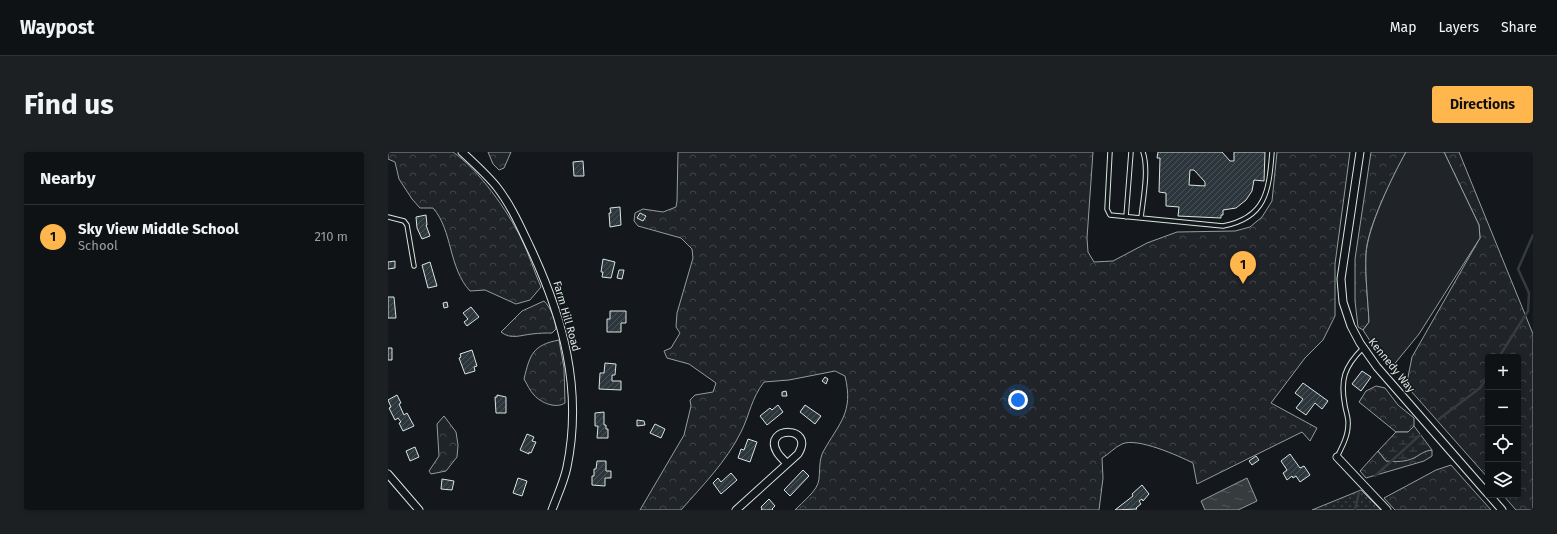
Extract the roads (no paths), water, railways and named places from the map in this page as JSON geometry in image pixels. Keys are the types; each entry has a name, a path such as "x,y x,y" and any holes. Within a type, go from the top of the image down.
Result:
{"street":[{"name":"Farm Hill Road","path":"462,152 496,186 515,216 546,282 565,341 572,381 573,417 567,469 552,510"},
{"name":"Kennedy Way","path":"1360,152 1341,279 1343,302 1351,326 1377,367 1485,489"},
{"path":"736,510 787,464 798,454 801,442 796,434 788,431 776,438 774,447 778,455 787,464"},
{"path":"1337,457 1387,510"},
{"path":"388,474 419,510"},
{"name":"Kennedy Way","path":"1492,498 1502,510"}],"lane":[{"path":"1110,152 1106,209 1110,215 1223,226 1237,223 1254,213 1262,202 1270,173 1272,152"},
{"path":"1126,217 1131,152"},
{"path":"1141,218 1145,175 1144,157 1142,152"},
{"path":"388,217 404,221 407,225 414,266"},
{"path":"1337,457 1347,434 1349,424 1342,382 1352,358 1364,348"}],"water":[{"path":"1247,478 1257,501 1238,510 1205,510 1201,501"}],"waterway":[{"path":"1501,354 1528,311 1529,293 1518,269 1533,235"},
{"path":"1439,419 1480,388 1485,380"},
{"path":"1375,476 1420,435"},
{"path":"1355,510 1359,492"}],"place":[{"name":"Sky View Middle School","path":"1243,284"}]}
